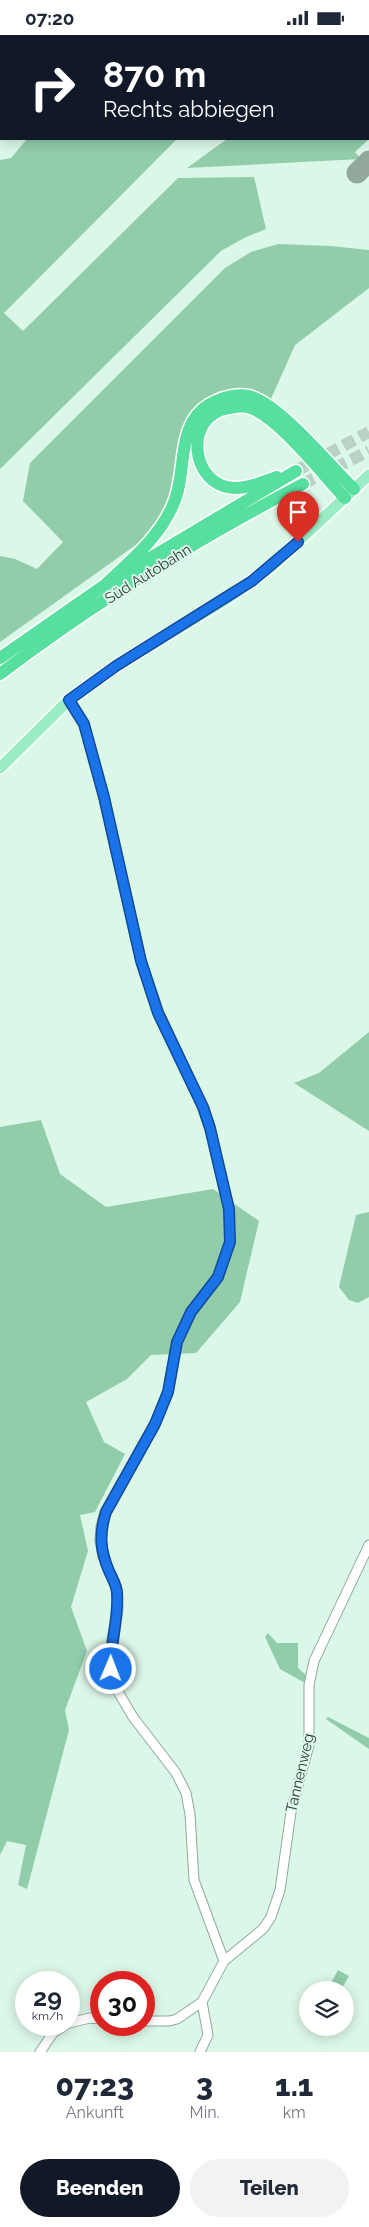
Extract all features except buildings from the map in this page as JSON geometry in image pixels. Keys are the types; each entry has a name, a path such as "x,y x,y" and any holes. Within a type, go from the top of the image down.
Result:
{"highway":[{"path":"105,585 153,538 164,523 174,504 179,486 184,445 188,431 194,419 201,411 221,398 236,395 249,396 261,401 286,421 349,494"},
{"name":"Süd Autobahn","path":"0,658 105,585 296,471 255,485 236,488 219,484 201,465 197,451 197,437 210,416 220,409 248,407 263,415 349,494"},
{"name":"Süd Autobahn","path":"0,674 21,658 166,562 303,483"},
{"path":"0,682 21,658"}],"main road":[{"path":"0,768 69,700 116,666 252,581 272,566 369,475"}],"street":[{"path":"69,700 84,724 104,797 141,961 158,1013 203,1107 210,1128 229,1209 230,1242 218,1277 191,1312 177,1342 168,1392 155,1424 106,1512 101,1527 100,1541 103,1556 117,1590 118,1609 110,1649 111,1669 117,1690 133,1717 176,1773 186,1793 190,1814 194,1879 224,1961 202,2003 177,2019 155,2021"},
{"name":"Tannenweg","path":"224,1961 264,1929 276,1906 291,1812 309,1745 309,1685 314,1661 369,1545"},
{"path":"200,2052 208,2035 202,2003"},
{"path":"40,2052 51,2036"}],"green space":[{"path":"26,140 176,140 4,313 23,331 178,178 254,177 266,229 244,238 221,251 0,469 0,160 11,158"},
{"path":"226,140 368,140 355,152 361,159 187,168"},
{"path":"278,244 369,250 369,288 295,345 270,401 217,394 178,460 169,502 159,522 144,539 0,642 0,556 15,559 37,569 63,542 23,501 30,463 225,268 251,252"},
{"path":"369,1032 369,1131 294,1083 319,1073"},
{"path":"41,1120 60,1174 106,1207 213,1189 259,1221 240,1302 196,1353 151,1355 127,1379 86,1402 104,1442 125,1454 95,1512 80,1515 88,1551 71,1607 87,1651 65,1710 69,1730 27,1889 18,1885 26,1845 7,1841 0,1855 0,1127"},
{"path":"369,1212 369,1297 358,1303 349,1300 339,1287 356,1215"},
{"path":"268,1633 277,1643 298,1643 298,1668 307,1676 305,1683 280,1669 265,1637"},
{"path":"328,1717 369,1738 369,1749 326,1719"},
{"path":"338,1970 349,1976 346,1981 332,1981"}],"taxiway":[{"path":"357,173 369,161"}],"tunnel":[{"path":"296,471 369,432"},
{"path":"303,484 369,451"}],"route":[{"path":"111,1669 110,1649 118,1609 117,1590 103,1556 100,1541 101,1527 106,1512 155,1424 168,1392 177,1342 191,1312 218,1277 230,1242 229,1209 210,1128 203,1107 185,1073 158,1013 141,961 104,797 84,724 69,700 116,666 228,598 272,566 298,542"}]}
